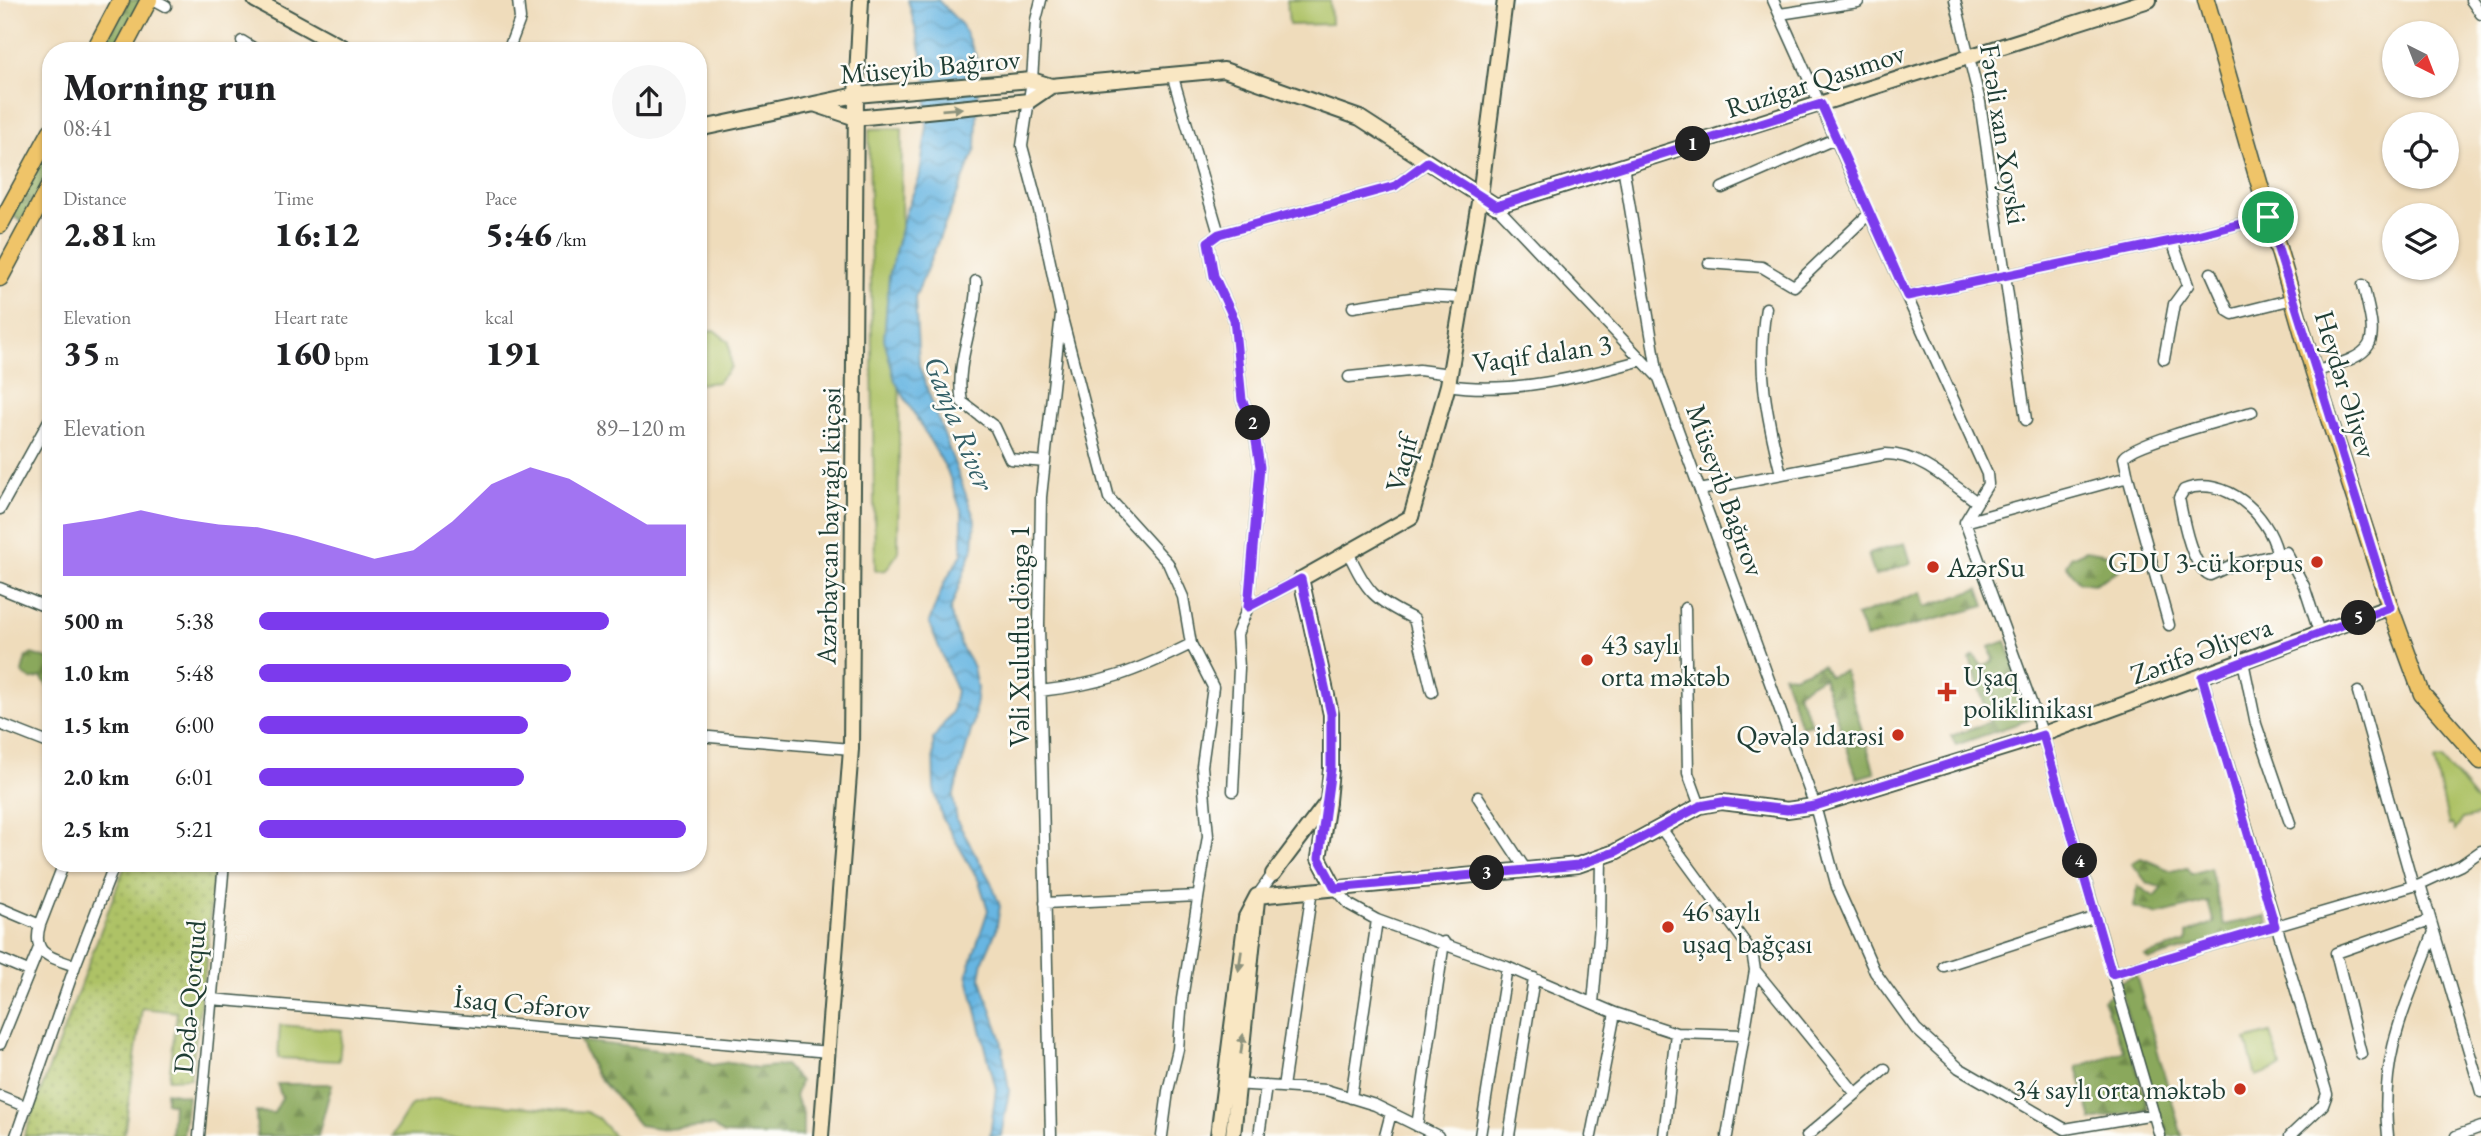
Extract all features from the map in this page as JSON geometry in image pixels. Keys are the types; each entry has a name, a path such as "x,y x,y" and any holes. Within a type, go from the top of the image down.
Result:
{"main road":[{"path":"99,42 121,0"},
{"path":"127,42 149,0"},
{"name":"Heydər Əliyev","path":"2206,0 2314,372 2390,607 2422,694 2481,761"},
{"path":"0,225 42,148"},
{"path":"0,278 42,200"}],"street":[{"path":"155,0 166,6"},
{"path":"255,0 332,42"},
{"path":"511,42 520,19 518,0"},
{"name":"Azərbaycan bayrağı küçəsi","path":"821,1136 851,749 856,95 862,0"},
{"name":"Vəli Xuluflu döngə 1","path":"1041,0 1036,20 1032,80 1022,146 1060,314 1041,510 1040,691 1051,1136"},
{"name":"Vaqif","path":"1301,579 1411,517 1449,379 1480,196 1505,0"},
{"path":"1773,0 1987,474 1988,484 1965,523"},
{"name":"Fətəli xan Xoyski","path":"1955,0 1971,56 1980,102 2003,276 2026,420"},
{"name":"Ruzigar Qasımov","path":"1496,206 2148,0"},
{"path":"2471,0 2481,14"},
{"path":"1780,14 1858,2"},
{"name":"Müseyib Bağırov","path":"707,127 856,95 1032,80 1051,86 1224,70 1360,118 1496,206 1659,378 1815,806 1837,887 1875,972 1916,1029 1959,1068 2065,1129 2154,1114"},
{"path":"1172,74 1219,234"},
{"name":"Müseyib Bağırov","path":"813,104 856,118 1029,101 1051,86"},
{"path":"1723,188 1836,138"},
{"path":"1233,791 1239,668 1237,634 1248,607 1260,467 1253,422 1242,400 1234,319 1214,276 1208,242 1219,234 1395,186 1427,162"},
{"path":"1623,166 1659,378"},
{"path":"1709,263 1762,267 1794,286 1870,213"},
{"path":"1907,296 2172,241 2268,217"},
{"path":"2164,359 2174,304 2188,285 2172,241"},
{"path":"2211,272 2233,314 2293,299"},
{"path":"976,281 976,295 961,373 962,402 995,427 1010,459 1045,463"},
{"path":"2314,372 2350,361 2365,352 2372,342 2374,330 2362,285"},
{"path":"1353,307 1423,296 1462,298"},
{"path":"1766,308 1760,369 1781,474"},
{"path":"1060,314 1109,498 1168,563 1183,597 1191,643 1213,687 1202,766 1208,836 1182,999 1178,1049 1168,1091 1162,1136"},
{"name":"Vaqif dalan 3","path":"1349,377 1419,370 1481,390 1590,375 1642,360"},
{"path":"2169,625 2124,458 2130,450 2148,442 2252,412"},
{"path":"0,509 42,433"},
{"path":"1700,490 1901,454 1922,464 1978,502"},
{"path":"1965,523 2129,477"},
{"path":"2277,552 2267,526 2248,503 2204,487 2183,490 2179,498 2196,561 2205,573 2210,575 2277,552 2290,556 2319,632"},
{"path":"1965,523 2043,735 2160,1136"},
{"path":"1348,552 1369,592 1386,607 1414,618 1432,692"},
{"path":"1248,607 1301,579 1331,714 1331,769 1319,858 1335,888 1350,905 1377,920 1444,942 1615,1013 1676,1032 1744,1035"},
{"path":"0,587 42,605"},
{"name":"Zərifə Əliyeva","path":"1257,895 1578,865 1601,858 1700,806 1722,802 1787,810 1815,806 2043,735 2390,607"},
{"path":"1685,608 1688,773 1700,806"},
{"path":"1040,691 1091,685 1145,667 1191,643"},
{"path":"2243,661 2256,724 2290,823"},
{"path":"2202,677 2327,1094 2323,1105 2290,1136"},
{"path":"2358,692 2416,885 2434,932 2481,1092"},
{"path":"0,724 42,740"},
{"path":"707,737 851,749"},
{"path":"1478,797 1526,870"},
{"path":"1217,1136 1230,1083 1246,917 1257,895 1328,801"},
{"path":"1660,827 1752,951 1755,970 1727,1136"},
{"path":"2112,974 2416,885 2461,864 2481,851"},
{"path":"1593,1003 1600,925 1601,858"},
{"path":"61,872 36,938 39,948 49,956 75,966"},
{"path":"16,1136 75,966 112,872"},
{"name":"Dədə-Qorqud","path":"199,1136 223,872"},
{"path":"1283,1087 1312,890"},
{"path":"1045,902 1198,896"},
{"path":"0,908 40,925"},
{"path":"1944,966 2096,917"},
{"path":"1351,1098 1377,920"},
{"path":"2361,1054 2336,953 2430,920"},
{"path":"2388,1136 2385,1103 2390,1053 2434,932"},
{"path":"1417,1126 1444,942"},
{"path":"0,1044 39,948"},
{"path":"0,959 28,971"},
{"path":"1480,1136 1507,967"},
{"path":"1755,970 1856,1094"},
{"path":"1509,1136 1534,978"},
{"name":"İsaq Cəfərov","path":"211,999 829,1052"},
{"path":"1591,1136 1615,1013"},
{"path":"1664,1136 1676,1032"},
{"path":"1807,1136 1885,1069"},
{"path":"1230,1083 1326,1090 1391,1113 1438,1136"},
{"path":"1230,1083 1233,1136"},
{"path":"1259,1136 1266,1086"},
{"path":"0,1096 27,1107"},
{"path":"1385,1136 1391,1113"},
{"path":"2456,1136 2481,1128"}],"green space":[{"path":"129,0 145,0 122,42 106,42"},
{"path":"1287,0 1330,0 1331,24 1289,25"},
{"path":"902,128 898,553 886,570 875,571 869,129"},
{"path":"42,157 42,189 24,222 10,215"},
{"path":"714,330 729,342 731,367 718,382 707,383 707,331"},
{"path":"1905,543 1911,563 1875,576 1868,554"},
{"path":"2086,550 2113,555 2119,571 2094,584 2079,582 2066,565 2071,557"},
{"path":"1979,589 1985,606 1866,638 1856,616 1922,592 1926,607"},
{"path":"2006,641 2031,719 1956,745 1951,736 1990,722 1970,659 1974,656 1983,667 1993,661 1990,647"},
{"path":"31,654 42,657 42,678 30,679 22,672 26,657"},
{"path":"1822,665 1829,676 1844,671 1875,773 1857,778 1823,677 1797,692 1812,724 1801,726 1783,674 1793,676"},
{"path":"2442,760 2481,806 2481,815 2463,819 2455,831 2452,823 2449,825 2434,761"},
{"path":"2141,858 2172,871 2187,867 2192,874 2210,868 2224,925 2266,916 2269,924 2149,960 2145,956 2187,942 2187,933 2214,923 2208,902 2158,915 2134,907 2138,886 2155,897 2163,888 2147,883 2132,863"},
{"path":"123,872 213,872 207,956 190,1078 169,1079 177,1012 142,1008 124,1136 24,1136"},
{"path":"2136,975 2182,1136 2163,1136 2118,983"},
{"path":"2115,992 2148,1109 2092,1120 2077,1067 2124,1051 2103,1000"},
{"path":"280,1025 342,1030 339,1061 278,1058"},
{"path":"2270,1033 2281,1067 2256,1076 2246,1040"},
{"path":"580,1041 691,1054 712,1065 730,1062 757,1068 785,1065 800,1081 795,1097 803,1113 803,1136 724,1134 712,1126 665,1129 639,1125 595,1073"},
{"path":"277,1084 332,1084 318,1136 257,1136 256,1112 274,1113 282,1098"},
{"path":"166,1092 188,1096 183,1136 171,1136 173,1104 166,1102"},
{"path":"432,1099 586,1112 598,1118 614,1136 392,1136 411,1105"}],"water":[{"path":"908,0 938,0 962,25 979,63 976,148 915,298 919,366 975,520 973,548 950,611 961,646 973,667 977,688 974,720 953,797 957,821 991,882 1000,906 996,931 983,961 980,977 1001,1038 1009,1091 1001,1136 990,1136 996,1089 967,974 988,910 979,881 942,817 934,789 933,739 952,712 956,690 929,622 944,583 962,554 962,513 947,470 895,381 884,339 889,276 905,213 919,179 927,127 926,70"}],"place":[{"name":"GDU 3-cü korpus","path":"2317,562"},
{"name":"AzərSu","path":"1933,567"},
{"name":"43 saylı orta məktəb","path":"1587,660"},
{"name":"Uşaq poliklinikası","path":"1947,692"},
{"name":"Qəvələ idarəsi","path":"1898,735"},
{"name":"46 saylı uşaq bağçası","path":"1668,927"},
{"name":"34 saylı orta məktəb","path":"2240,1089"}],"route":[{"path":"1821,104 1907,296 2181,239 2268,217 2314,372 2390,607 2202,677 2275,926 2112,974 2043,735 1815,806 1787,810 1722,802 1700,806 1615,852 1578,865 1335,888 1319,858 1331,769 1331,714 1301,579 1248,607 1260,467 1253,422 1242,400 1234,319 1214,276 1208,242 1219,234 1395,186 1427,162 1496,206 1821,104"}],"water label":[{"name":"Ganja River","path":"959,423"}]}
